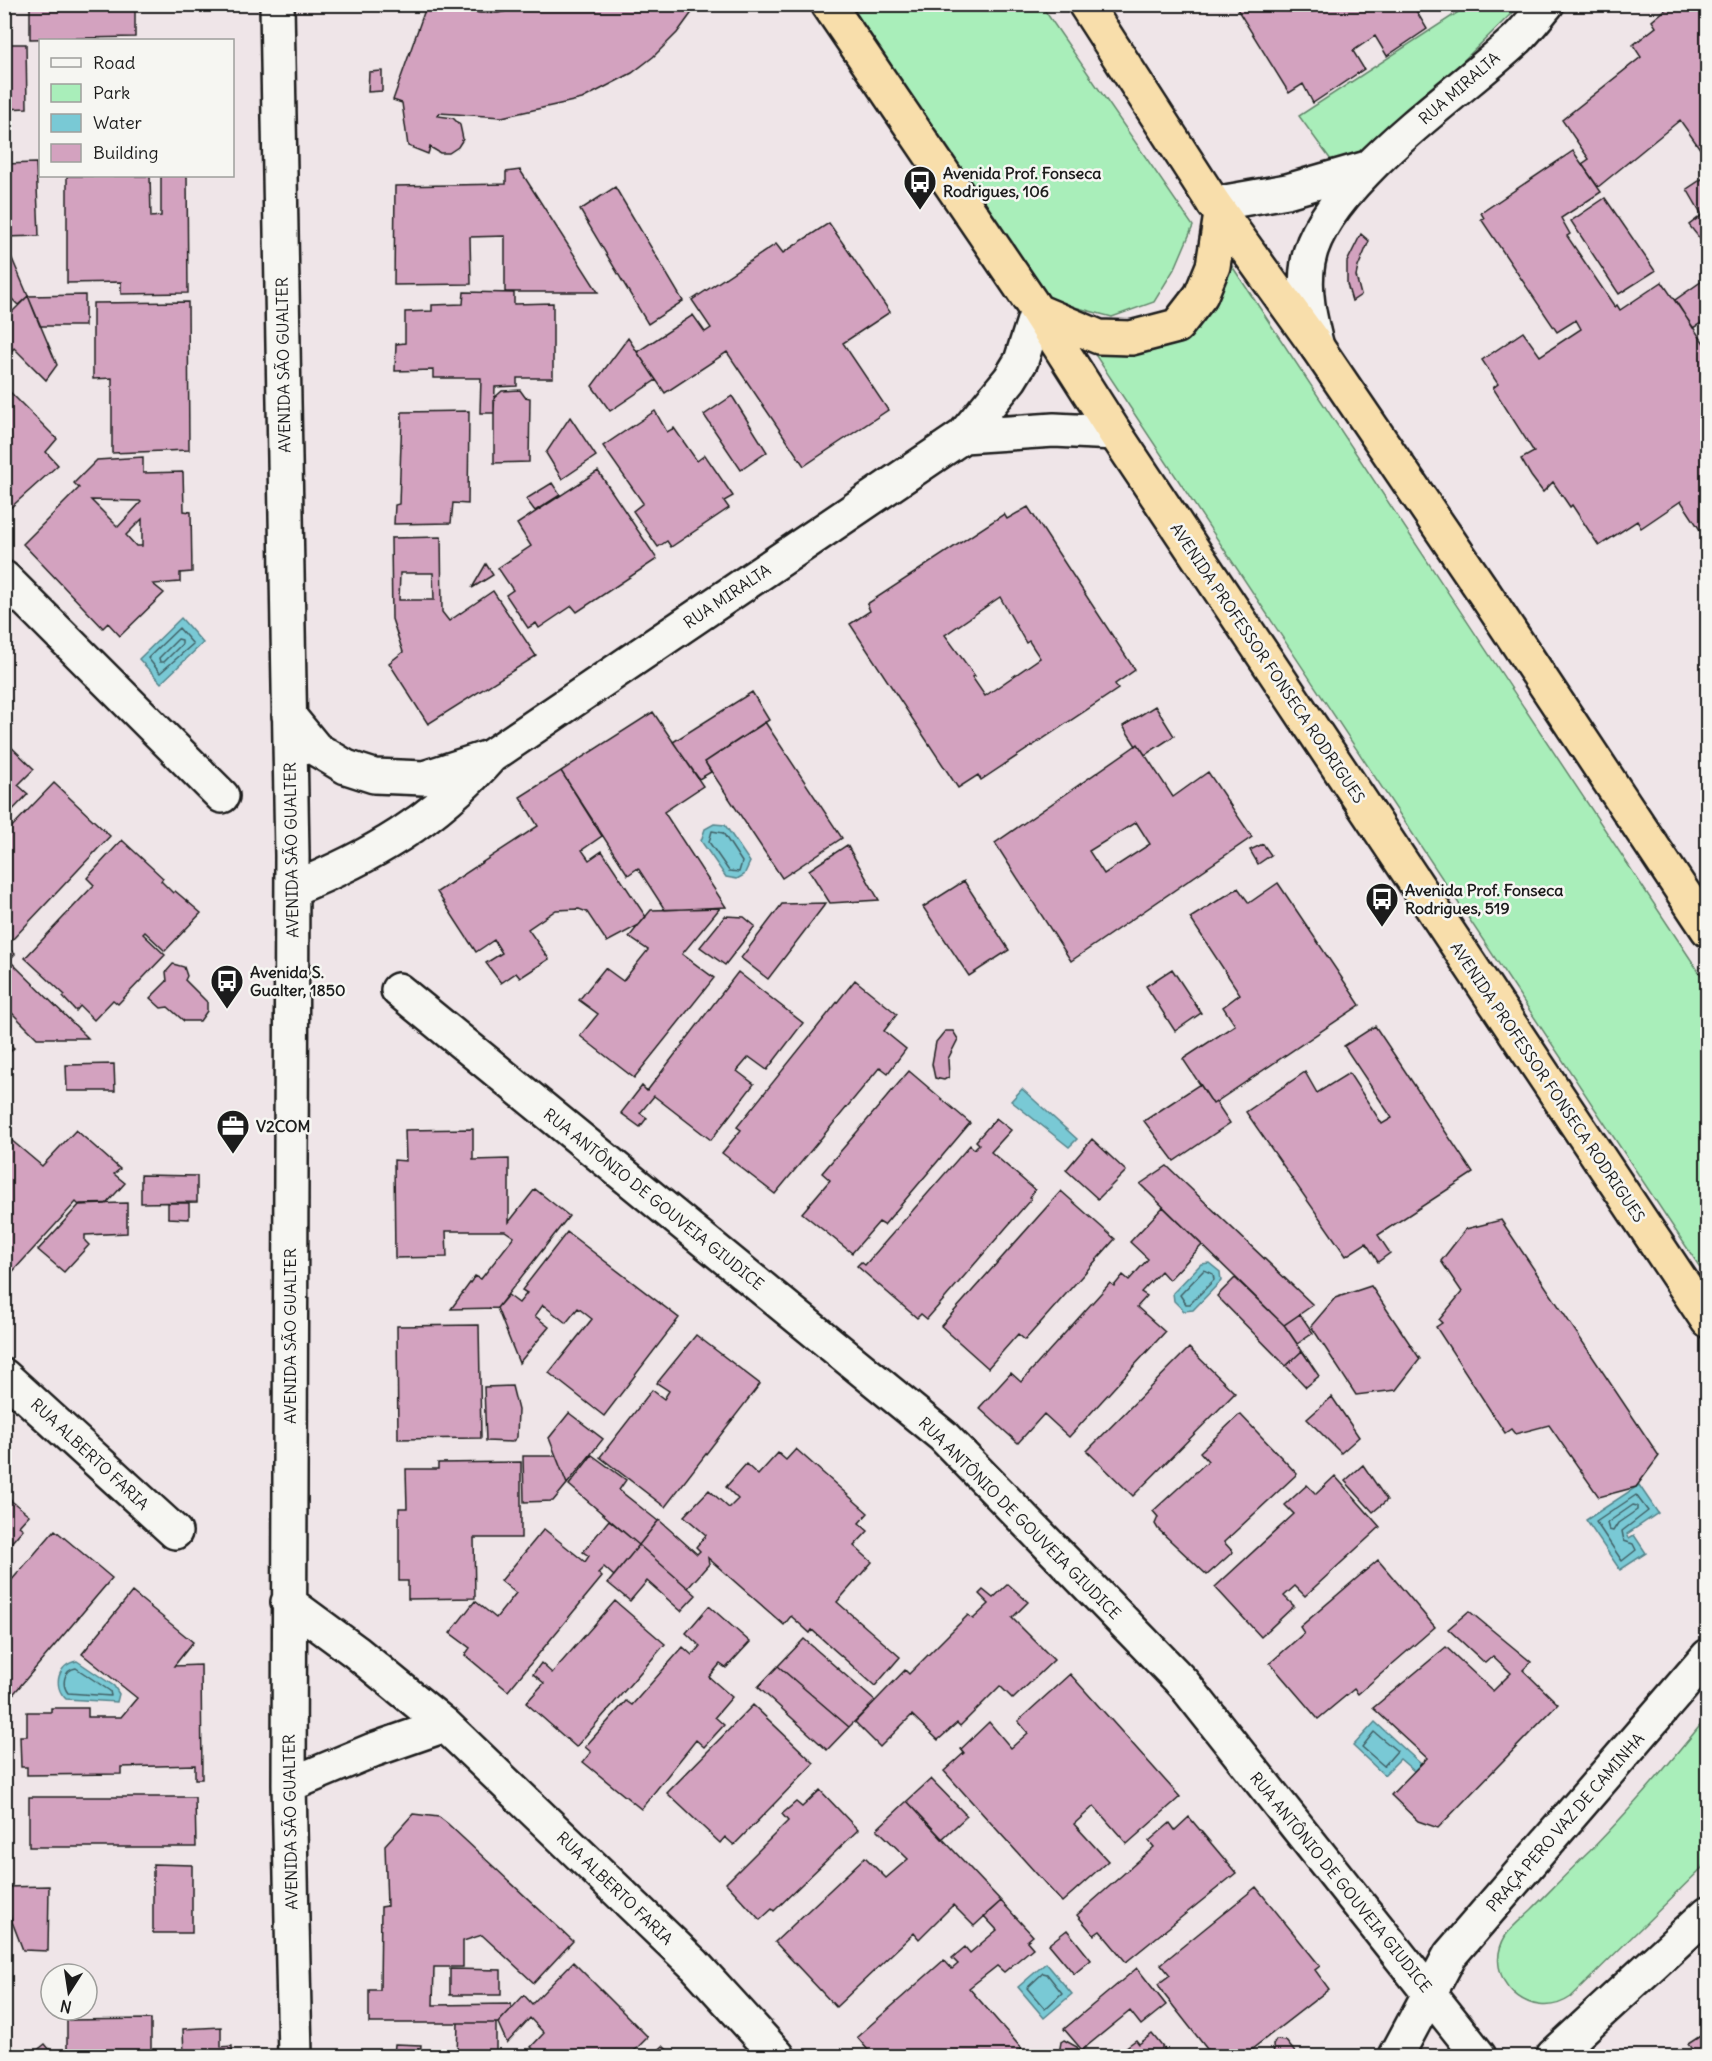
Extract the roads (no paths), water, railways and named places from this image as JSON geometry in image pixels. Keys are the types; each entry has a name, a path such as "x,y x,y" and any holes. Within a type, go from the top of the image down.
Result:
{"highway":[{"name":"AVENIDA PROFESSOR FONSECA RODRIGUES","path":"828,4 1037,311 1115,433 1707,1321"},
{"path":"1085,4 1217,209 1317,347 1484,591 1707,930"},
{"path":"1037,311 1099,337 1131,338 1177,326 1201,295 1213,266 1217,209"}],"street":[{"name":"AVENIDA SÃO GUALTER","path":"277,4 292,889 288,1602 289,1785 295,2056"},
{"name":"RUA MIRALTA","path":"1317,347 1308,309 1306,285 1308,261 1313,242 1325,220 1367,168 1518,38 1547,4"},
{"name":"RUA MIRALTA","path":"1217,209 1367,168"},
{"name":"RUA MIRALTA","path":"292,889 332,872 405,834 462,789 491,756 963,436 1016,370 1029,343 1037,311"},
{"path":"963,436 1054,430 1115,433"},
{"path":"4,578 222,796"},
{"name":"RUA MIRALTA","path":"289,716 316,748 346,767 374,776 424,778 491,756"},
{"name":"RUA ANTÔNIO DE GOUVEIA GIUDICE","path":"398,990 943,1436 1183,1683 1479,2056"},
{"name":"RUA ALBERTO FARIA","path":"4,1376 175,1532"},
{"name":"RUA ALBERTO FARIA","path":"288,1602 356,1652 445,1725 695,1965 778,2056"},
{"name":"PRAÇA PERO VAZ DE CAMINHA","path":"1396,2056 1450,1955 1707,1656"},
{"path":"289,1785 373,1750 445,1725"},
{"path":"1553,2056 1584,2031 1707,1913"}],"water":[{"path":"181,618 203,643 161,683 139,659"},
{"path":"714,824 725,825 750,862 744,875 737,879 726,877 701,841 705,829"},
{"path":"1022,1089 1077,1139 1069,1147 1011,1101"},
{"path":"1209,1263 1220,1272 1221,1281 1193,1310 1184,1311 1174,1301 1173,1293 1201,1264"},
{"path":"1639,1485 1658,1513 1627,1534 1629,1538 1634,1535 1646,1553 1620,1570 1586,1520"},
{"path":"77,1661 114,1686 119,1694 117,1702 66,1699 59,1688 59,1676 65,1666"},
{"path":"1375,1722 1421,1764 1414,1771 1400,1759 1384,1775 1353,1746"},
{"path":"1046,1963 1072,1994 1044,2018 1018,1987"}],"place":[{"name":"Avenida Prof. Fonseca Rodrigues, 106","path":"920,211"},
{"name":"Avenida Prof. Fonseca Rodrigues, 519","path":"1382,928"},
{"name":"Avenida S. Gualter, 1850","path":"227,1010"},
{"name":"V2COM","path":"233,1155"}]}
